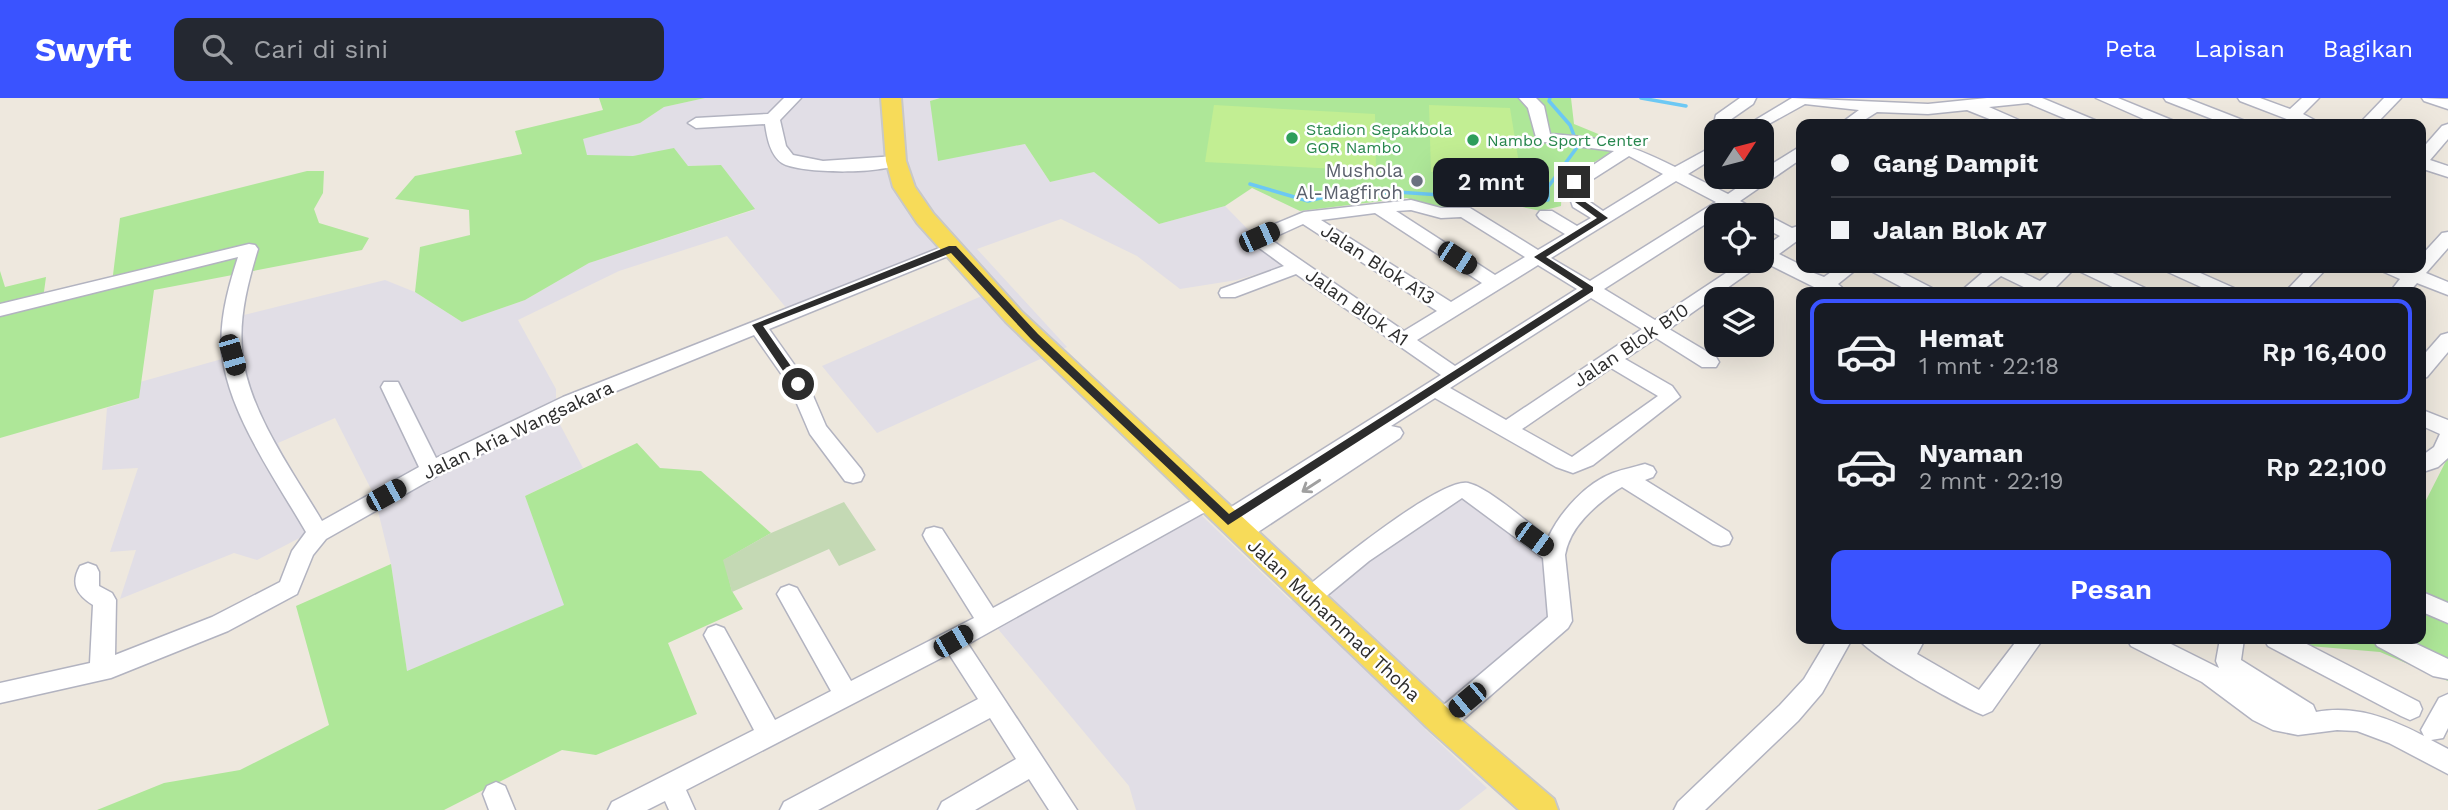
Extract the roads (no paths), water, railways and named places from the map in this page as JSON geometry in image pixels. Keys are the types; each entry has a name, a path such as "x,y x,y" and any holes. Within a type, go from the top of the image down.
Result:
{"main road":[{"name":"Jalan Muhammad Thoha","path":"891,98 896,161 904,187 925,218 952,248 1034,337 1206,501 1442,722 1542,810"}],"street":[{"path":"696,123 772,119 793,98"},
{"path":"1527,98 1536,106 1544,138 1605,143 1631,151 1724,203"},
{"path":"1808,98 1847,119"},
{"path":"1765,119 1797,100 1808,98 1918,116 1970,105 2030,98 2079,119"},
{"path":"2104,98 2156,119"},
{"path":"2172,98 2226,119"},
{"path":"2246,98 2300,119"},
{"path":"2292,116 2311,98"},
{"path":"2372,119 2393,98"},
{"path":"2431,98 2448,104"},
{"path":"1722,119 1748,99"},
{"path":"1970,105 2003,119"},
{"path":"1857,119 1874,107"},
{"path":"772,119 778,146 787,159 802,165 844,167 896,161"},
{"path":"2426,154 2448,129"},
{"path":"1603,218 1579,202 1573,184 1626,151"},
{"path":"1744,203 1796,156"},
{"path":"1404,340 1704,157"},
{"path":"2426,163 2448,172"},
{"path":"1745,203 1796,165"},
{"path":"1304,217 1410,205 1441,213 1464,212 1709,362"},
{"path":"1378,207 1496,284"},
{"path":"1546,215 1578,233"},
{"name":"Jalan Blok A1","path":"1304,217 1259,237 1456,376"},
{"name":"Jalan Blok A13","path":"1304,217 1451,311"},
{"path":"1774,224 1796,233"},
{"path":"1235,526 1595,292 1704,229"},
{"path":"1442,393 1456,376 1704,229"},
{"name":"Jalan Blok B10","path":"1774,249 1796,234"},
{"path":"2426,262 2448,237"},
{"name":"Jalan Aria Wangsakara","path":"0,693 102,671 220,624 289,588 303,551 318,533 431,470 570,402 952,248"},
{"path":"0,310 113,280 249,249 236,295 232,355 246,401 318,533"},
{"path":"1774,263 1796,273"},
{"path":"1228,293 1298,267"},
{"name":"Jalan Blok B10","path":"1506,430 1738,273"},
{"path":"1796,273 1827,287"},
{"path":"1833,287 1845,273"},
{"path":"1906,273 1920,287"},
{"path":"1975,287 1993,273"},
{"path":"2009,273 2037,287"},
{"path":"2049,287 2061,273"},
{"path":"2098,273 2127,287"},
{"path":"2299,287 2313,273"},
{"path":"2405,273 2448,289"},
{"path":"2404,287 2417,273"},
{"path":"2208,274 2222,287"},
{"path":"757,325 798,384 817,429 853,475"},
{"path":"2426,365 2448,339"},
{"path":"1442,393 1563,463 1573,465 1586,460 1670,397 1665,391 1610,359"},
{"path":"391,387 431,470"},
{"path":"2426,419 2448,429"},
{"path":"2426,464 2431,463 2440,454 2448,438"},
{"path":"1442,722 1560,621 1554,554 1556,541 1565,525 1605,488 1624,478 1645,472"},
{"path":"1624,478 1721,538"},
{"path":"1310,597 1361,555 1453,492 1464,490 1554,554"},
{"path":"621,810 953,641 1206,501"},
{"path":"934,535 989,621"},
{"path":"89,572 87,590 104,600 102,671"},
{"path":"789,594 846,696"},
{"path":"2426,603 2448,614"},
{"path":"716,635 770,735"},
{"path":"953,641 1064,810"},
{"path":"1688,810 1789,713 1813,686 1837,644"},
{"path":"1908,648 1983,704 2027,644"},
{"path":"2149,644 2211,675 2258,712 2281,722 2295,726 2346,719 2429,738 2448,763"},
{"path":"2231,644 2228,661 2232,667 2304,712"},
{"path":"2286,644 2410,709"},
{"path":"2394,644 2442,669 2448,669"},
{"path":"793,810 994,703"},
{"path":"2429,738 2448,705"},
{"path":"951,810 1034,763"},
{"path":"671,785 682,810"}],"waterway":[{"path":"1250,184 1308,201 1329,196 1397,192 1455,196 1500,191 1535,200 1548,200 1548,187 1578,146 1570,125 1549,101 1550,98"},
{"path":"1641,98 1686,106"}],"place":[{"name":"Stadion Sepakbola GOR Nambo","path":"1292,138"},
{"name":"Nambo Sport Center","path":"1473,140"},
{"name":"Mushola Al-Magfiroh","path":"1417,181"}]}
